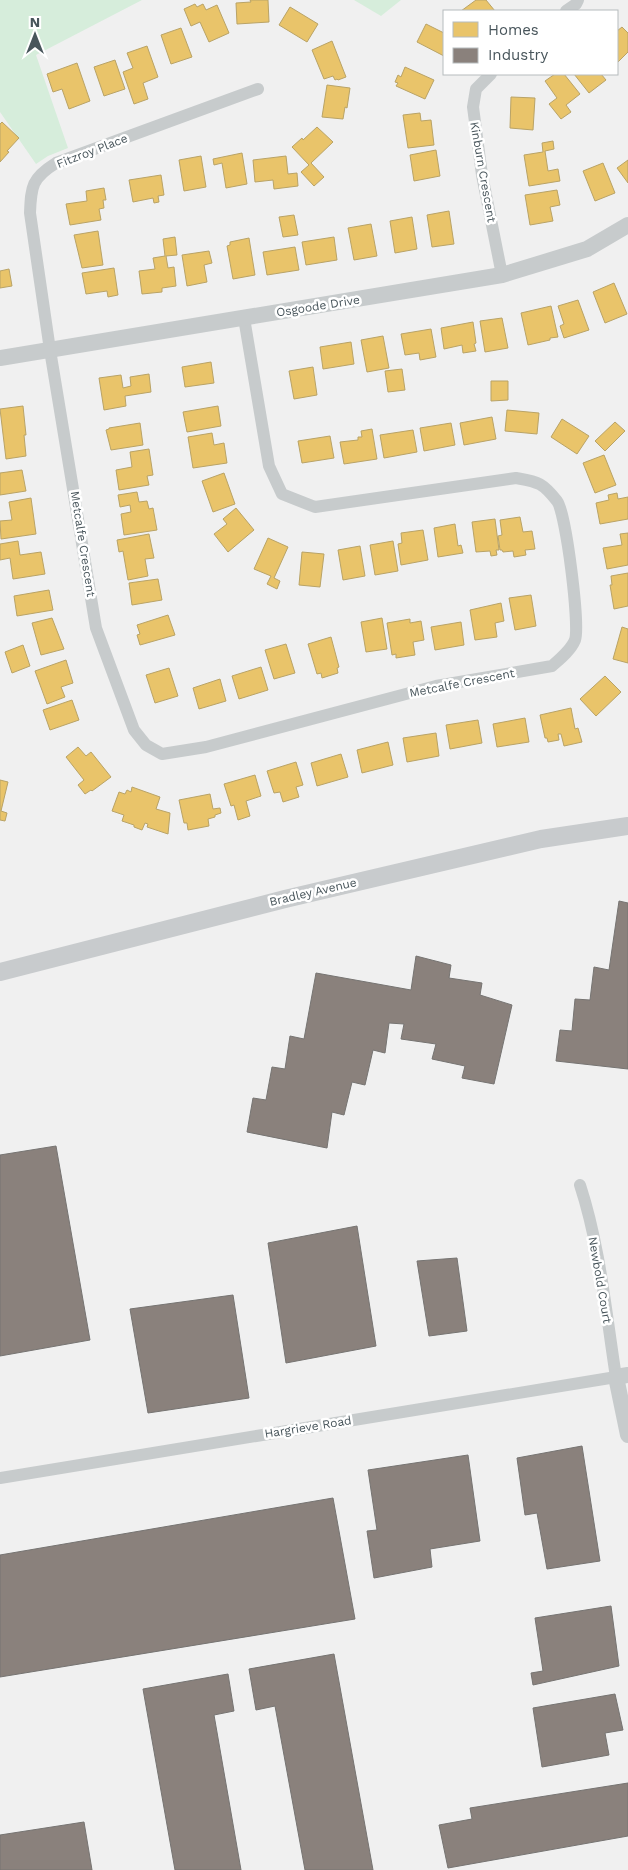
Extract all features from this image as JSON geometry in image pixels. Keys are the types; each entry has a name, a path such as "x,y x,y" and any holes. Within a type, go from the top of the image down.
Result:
{"main road":[{"name":"Bradley Avenue","path":"0,972 285,899 522,843 628,826"}],"street":[{"path":"567,10 576,4 578,0"},
{"name":"Kinburn Crescent","path":"490,75 476,88 473,107 482,175 502,275"},
{"name":"Fitzroy Place","path":"50,350 30,213 30,191 40,173 56,163 258,89"},
{"name":"Osgoode Drive","path":"0,358 502,275 587,249 628,225"},
{"name":"Metcalfe Crescent","path":"50,350 96,628 134,730 146,746 162,754 206,747 436,686 552,666 564,655 575,640 576,620 566,529 558,503 540,482 516,478 315,507 282,494 269,466 244,318"},
{"name":"Newbold Court","path":"580,1185 586,1204 622,1376"},
{"path":"622,1376 628,1435"},
{"name":"Hargrieve Road","path":"0,1478 622,1376"}],"green space":[{"path":"0,0 142,0 36,55 68,148 48,156 36,164 0,112"},
{"path":"354,0 401,0 381,16"}],"building: Homes":[{"path":"250,0 268,0 269,22 237,24 236,3 251,2"},
{"path":"476,0 486,0 494,10 462,10"},
{"path":"195,4 197,7 203,4 206,10 217,5 229,33 209,42 200,22 191,26 184,9"},
{"path":"290,7 318,24 307,42 279,25"},
{"path":"426,24 443,32 443,55 417,42"},
{"path":"622,27 628,33 628,52 618,62 618,30"},
{"path":"181,28 192,57 171,64 161,35"},
{"path":"332,41 346,77 338,80 335,80 333,76 324,79 312,50"},
{"path":"147,46 158,77 143,83 148,99 134,104 123,72 133,68 127,53"},
{"path":"115,60 125,89 104,96 94,67"},
{"path":"77,63 90,101 69,109 62,89 53,92 47,74"},
{"path":"405,67 434,80 425,99 396,86 398,83 395,82 398,75 401,77"},
{"path":"554,75 565,75 580,94 566,105 571,112 561,119 549,104 557,98 545,81"},
{"path":"575,75 602,75 606,80 589,93"},
{"path":"327,85 350,88 343,119 322,117"},
{"path":"511,97 535,98 533,130 510,128"},
{"path":"420,113 421,121 431,120 434,145 408,148 403,115"},
{"path":"2,122 19,138 0,162 0,124"},
{"path":"317,127 333,142 311,163 324,177 314,186 301,172 309,165 292,147"},
{"path":"553,141 554,149 545,151 548,171 558,169 560,181 529,186 524,155 543,152 542,143"},
{"path":"436,150 440,176 414,181 410,155"},
{"path":"242,153 247,184 226,188 222,163 214,165 213,159"},
{"path":"201,156 206,187 184,191 179,160"},
{"path":"286,156 288,174 297,173 298,186 274,189 273,180 255,182 253,160"},
{"path":"628,160 628,183 617,168"},
{"path":"603,163 615,193 595,201 583,171"},
{"path":"161,175 164,195 158,196 159,202 154,203 153,198 133,202 129,180"},
{"path":"104,188 106,200 103,200 104,208 99,209 101,220 70,225 66,204 87,201 86,191"},
{"path":"557,190 560,205 550,207 553,221 530,225 525,195"},
{"path":"449,211 454,244 432,247 427,215"},
{"path":"294,215 298,235 283,237 279,217"},
{"path":"412,217 417,249 395,253 390,221"},
{"path":"371,224 377,256 354,260 348,228"},
{"path":"98,231 103,265 82,268 74,235"},
{"path":"175,237 177,255 166,256 168,268 174,267 176,286 162,288 162,292 142,294 139,271 155,269 153,258 165,256 163,239"},
{"path":"334,237 337,260 306,265 302,242"},
{"path":"249,238 255,275 233,279 227,246 230,245 230,242"},
{"path":"295,247 299,270 267,275 263,252"},
{"path":"209,251 212,263 204,265 207,282 187,286 182,255"},
{"path":"114,268 118,295 108,297 107,291 86,294 82,273"},
{"path":"9,269 12,286 0,288 0,271"},
{"path":"614,283 627,314 605,323 593,292"},
{"path":"578,300 589,330 564,338 560,326 564,324 558,306"},
{"path":"551,306 558,337 528,345 521,313"},
{"path":"502,318 508,348 485,352 480,321"},
{"path":"473,322 476,351 463,353 462,345 444,349 441,328"},
{"path":"431,329 436,357 420,360 419,353 405,355 401,334"},
{"path":"383,336 389,368 367,372 361,340"},
{"path":"351,342 354,364 323,369 320,347"},
{"path":"211,362 214,383 185,387 182,367"},
{"path":"313,367 317,395 294,399 289,371"},
{"path":"402,369 405,390 388,392 385,371"},
{"path":"149,374 151,392 125,396 126,406 104,410 99,378 121,375 123,388 131,386 130,377"},
{"path":"491,381 508,381 508,400 491,401"},
{"path":"23,406 26,456 6,459 0,409"},
{"path":"218,406 221,426 187,432 183,412"},
{"path":"507,410 539,413 537,434 505,431"},
{"path":"492,417 496,439 464,445 460,423"},
{"path":"562,419 589,436 577,454 551,437"},
{"path":"615,422 625,431 605,451 595,441"},
{"path":"140,423 143,445 111,450 106,430"},
{"path":"451,423 455,445 424,451 420,428"},
{"path":"372,429 377,459 344,464 340,442 358,440 358,437 362,437 361,431"},
{"path":"413,430 417,452 384,458 380,435"},
{"path":"212,433 214,445 224,443 227,463 193,468 188,437"},
{"path":"330,436 334,458 302,463 298,441"},
{"path":"149,449 153,475 147,476 149,485 119,490 116,470 132,467 130,452"},
{"path":"604,455 616,485 595,493 583,463"},
{"path":"22,470 26,491 0,495 0,473"},
{"path":"224,473 235,504 213,512 202,481"},
{"path":"137,492 139,502 147,501 149,509 153,508 157,530 124,535 121,514 131,512 130,505 120,507 118,495"},
{"path":"617,493 618,499 628,497 628,519 600,524 596,503 609,500 608,495"},
{"path":"31,498 36,534 1,539 0,521 12,520 9,502"},
{"path":"236,508 254,530 228,552 214,534 227,524 223,519"},
{"path":"520,517 523,532 532,531 535,549 525,550 526,555 514,557 513,551 503,552 500,550 498,536 502,535 500,520"},
{"path":"495,519 499,550 496,550 497,555 491,556 490,551 476,552 472,522"},
{"path":"455,524 458,546 461,545 463,553 438,557 434,528"},
{"path":"423,530 428,560 401,565 398,544 402,543 401,533"},
{"path":"628,533 628,565 607,569 603,548 622,545 620,534"},
{"path":"149,534 154,558 145,559 148,576 128,580 123,551 119,552 117,540"},
{"path":"268,538 288,547 274,578 280,581 277,589 267,584 271,576 254,569"},
{"path":"18,541 20,555 41,552 45,574 13,579 10,558 0,560 0,544"},
{"path":"393,541 398,571 375,575 370,545"},
{"path":"360,546 365,576 343,580 338,550"},
{"path":"302,552 324,554 320,587 299,585"},
{"path":"628,573 628,606 614,609 610,585 612,585 611,576"},
{"path":"158,579 162,600 132,605 129,583"},
{"path":"49,590 53,610 17,616 14,596"},
{"path":"531,595 536,626 515,630 509,598"},
{"path":"501,603 504,621 495,623 497,637 475,640 470,610"},
{"path":"168,615 175,635 140,645 137,635 140,634 137,625"},
{"path":"52,618 64,649 41,655 32,623"},
{"path":"382,618 387,649 366,652 361,622"},
{"path":"410,619 410,623 421,621 424,640 413,642 415,655 396,658 396,654 392,655 387,623"},
{"path":"461,622 464,645 435,650 431,627"},
{"path":"622,627 628,629 628,663 613,659"},
{"path":"331,637 339,667 337,668 338,673 322,678 321,673 317,674 308,644"},
{"path":"286,644 295,673 274,679 265,650"},
{"path":"23,645 30,666 12,673 5,652"},
{"path":"66,660 73,683 61,687 65,697 47,704 35,671"},
{"path":"261,667 268,690 239,699 232,676"},
{"path":"169,668 178,696 155,703 146,675"},
{"path":"605,676 621,692 596,716 580,699"},
{"path":"220,679 226,701 199,709 193,688"},
{"path":"72,700 79,720 50,730 43,710"},
{"path":"571,708 575,729 578,728 582,742 564,746 561,734 558,734 559,740 548,742 547,738 545,738 540,715"},
{"path":"525,718 529,742 497,747 493,724"},
{"path":"478,720 482,743 450,749 446,725"},
{"path":"436,733 439,756 407,762 403,738"},
{"path":"388,742 393,765 362,773 357,750"},
{"path":"78,747 86,756 91,752 111,777 85,794 78,785 84,780 66,757"},
{"path":"341,754 348,777 317,786 311,763"},
{"path":"296,762 303,785 296,787 299,797 283,802 280,792 274,793 267,771"},
{"path":"255,775 261,796 246,801 250,816 238,820 234,805 231,806 224,784"},
{"path":"0,780 8,782 1,811 7,813 5,821 0,820"},
{"path":"132,787 160,797 156,809 170,813 168,834 147,827 148,824 145,823 142,830 134,827 134,825 122,821 124,815 112,811 119,792 125,794 127,790 131,792"},
{"path":"210,794 213,809 220,808 221,813 208,819 209,826 188,830 187,823 184,823 179,800"}],"building: Industry":[{"path":"619,901 628,903 628,1069 556,1061 560,1030 572,1031 575,999 590,1000 594,967 609,970"},
{"path":"416,956 451,965 449,978 482,983 480,995 512,1005 494,1084 462,1078 465,1066 432,1059 436,1044 401,1039 404,1024 389,1023 385,1053 373,1050 365,1085 352,1082 344,1115 332,1112 327,1148 247,1132 253,1098 266,1100 272,1067 285,1069 290,1036 304,1039 316,973 411,990"},
{"path":"56,1146 90,1340 0,1356 0,1155"},
{"path":"357,1226 376,1346 286,1363 268,1243"},
{"path":"457,1258 467,1331 429,1336 417,1261"},
{"path":"233,1295 249,1398 148,1413 130,1309"},
{"path":"582,1446 600,1561 547,1569 537,1513 525,1515 517,1458"},
{"path":"468,1455 480,1541 430,1549 432,1567 374,1578 367,1531 377,1530 368,1470"},
{"path":"333,1498 355,1619 0,1677 0,1555"},
{"path":"611,1606 619,1666 533,1685 531,1673 543,1671 535,1618"},
{"path":"334,1654 373,1870 305,1870 275,1706 256,1710 249,1669"},
{"path":"228,1674 234,1711 214,1715 241,1870 175,1870 143,1689"},
{"path":"615,1694 623,1730 605,1733 609,1755 542,1767 533,1708"},
{"path":"628,1783 628,1836 448,1868 439,1825 472,1819 470,1808"},
{"path":"84,1822 92,1870 0,1870 0,1835"}]}
